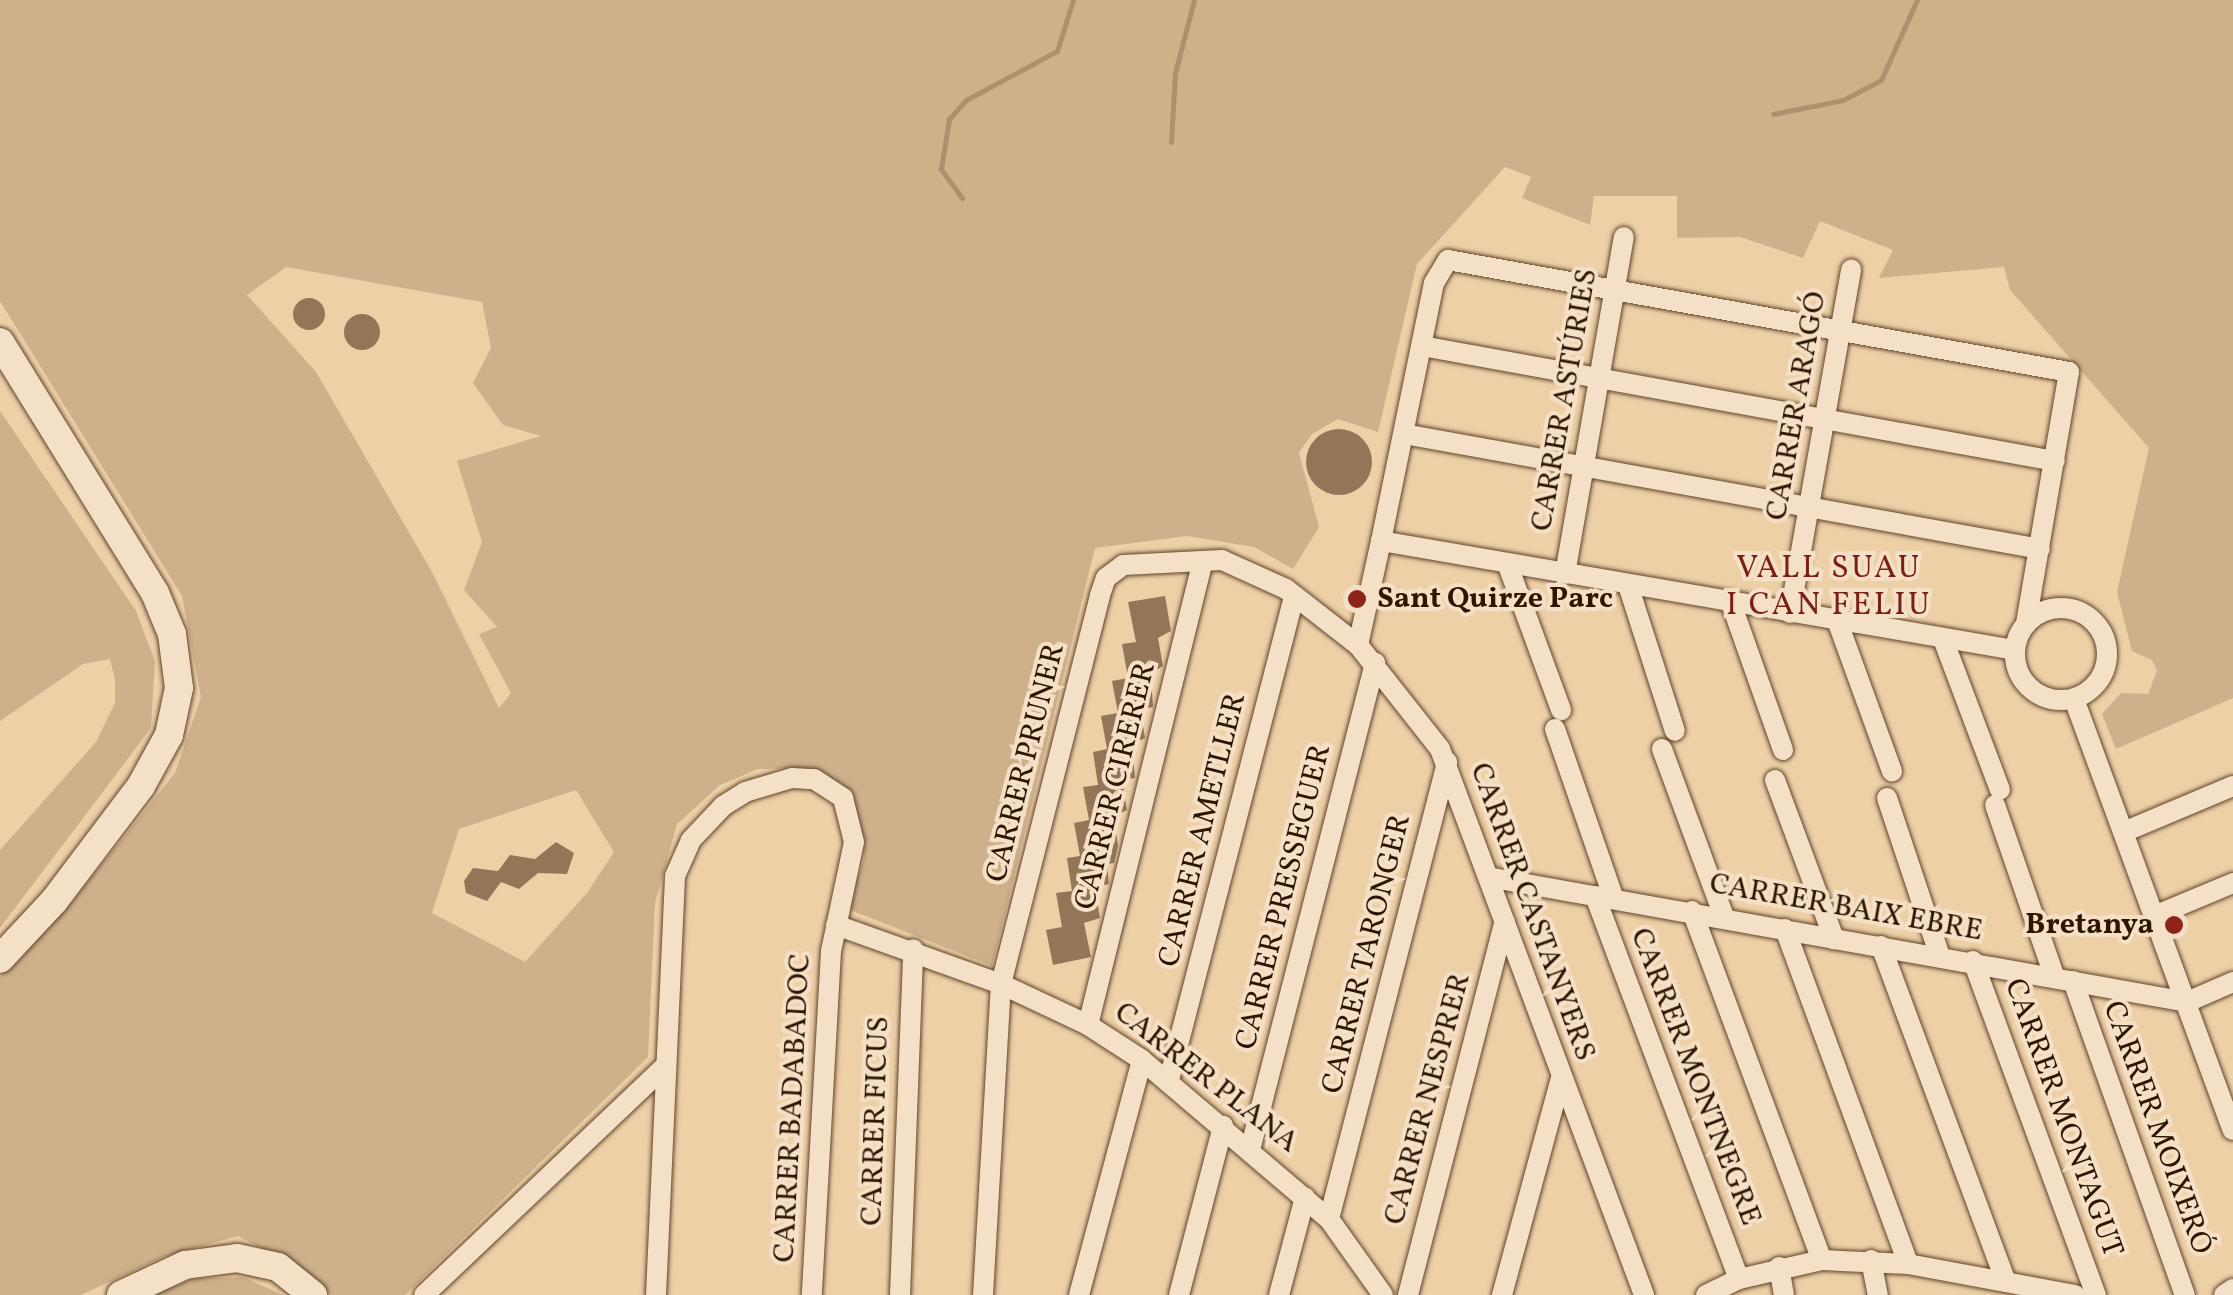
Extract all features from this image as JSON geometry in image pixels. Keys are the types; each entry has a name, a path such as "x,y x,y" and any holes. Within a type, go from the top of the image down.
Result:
{"main road":[{"path":"0,342 155,592 172,634 179,688 169,735 141,786 54,901 0,959"},
{"path":"121,1295 185,1264 237,1258 278,1267 313,1295"}],"street":[{"name":"CARRER ASTÚRIES","path":"1565,574 1624,236"},
{"path":"1358,645 1434,283 1448,260 2070,372 2026,624 2014,650 2025,684 2052,700 2074,699 2094,686 2106,665 2100,630 2080,612 2055,608 2026,624"},
{"name":"CARRER ARAGÓ","path":"1790,613 1851,269"},
{"path":"1422,346 2055,461"},
{"path":"1404,434 2040,548"},
{"path":"1381,541 1838,623 2014,650"},
{"name":"CARRER CASTANYERS","path":"1123,565 1203,561 1239,565 1294,596 1358,645 1375,663 1447,762 1493,878 1560,1081 1644,1295"},
{"name":"CARRER CIRERER","path":"1088,1024 1203,561"},
{"name":"CARRER MONTNEGRE","path":"1507,564 1558,719 1604,898 1738,1279"},
{"name":"CARRER PRUNER","path":"983,1295 1001,984 1100,596 1106,578 1123,565"},
{"path":"1628,585 1675,731"},
{"name":"CARRER AMETLLER","path":"1169,1080 1294,596"},
{"path":"1731,603 1783,750"},
{"path":"1838,623 1892,771"},
{"name":"CARRER MOIXERÓ","path":"1943,639 2064,979 2185,1295"},
{"name":"CARRER PRESSEGUER","path":"1252,1146 1375,663"},
{"path":"2074,699 2159,914 2233,1130"},
{"path":"1662,749 1724,917"},
{"name":"CARRER TARONGER","path":"1329,1218 1447,762"},
{"name":"CARRER BADABADOC","path":"656,1295 675,876 703,824 744,792 814,779 843,798 854,842 836,926 812,1295"},
{"path":"1776,780 1834,938"},
{"path":"2126,831 2233,786"},
{"path":"1887,798 1940,956"},
{"name":"CARRER BAIX EBRE","path":"1493,878 2187,1002"},
{"path":"2159,914 2233,883"},
{"path":"1692,911 1822,1260"},
{"name":"CARRER NESPRER","path":"1408,1295 1506,919"},
{"name":"CARRER PLANA","path":"836,926 913,949 1001,984 1088,1024 1142,1060 1252,1146 1329,1218 1382,1295"},
{"path":"1785,929 1908,1264"},
{"path":"1881,946 2006,1282"},
{"name":"CARRER FICUS","path":"900,1295 913,949"},
{"name":"CARRER MONTAGUT","path":"1973,962 2096,1295"},
{"path":"2187,1002 2233,982"},
{"path":"1079,1295 1142,1060"},
{"path":"424,1295 664,1068"},
{"path":"1502,1295 1560,1081"},
{"path":"1179,1295 1223,1126"},
{"path":"1280,1295 1305,1196"},
{"path":"1706,1295 1738,1279 1822,1260 1908,1264 1973,1285 2006,1282 2072,1295"},
{"path":"1871,1260 1878,1295"},
{"path":"1779,1267 1784,1295"},
{"path":"2224,1295 2233,1289"}],"shaded area":[{"path":"0,0 2233,0 2233,698 2116,749 2102,714 2121,693 2148,694 2157,671 2152,660 2132,651 2117,592 2149,448 2010,290 2004,267 1879,278 1893,250 1820,221 1803,258 1740,237 1677,238 1677,196 1594,196 1590,225 1522,198 1531,177 1505,167 1417,264 1378,432 1338,419 1312,434 1299,453 1319,527 1293,569 1254,547 1187,536 1095,548 992,966 848,909 864,859 861,828 829,777 802,768 758,769 720,785 677,824 655,903 648,1057 405,1295 332,1295 301,1269 238,1236 163,1257 81,1295 0,1295 0,977 74,899 175,773 201,697 182,596 0,301","holes":["286,267 482,302 491,348 473,383 503,425 541,436 457,461 482,542 464,590 497,627 479,634 511,693 499,708 432,572 316,372 247,295","576,790 614,852 587,893 525,962 432,913 459,829"]},
{"path":"0,411 136,611 155,661 151,728 0,928 0,850 96,742 115,703 115,680 110,659 83,664 0,721"},
{"path":"243,1277 283,1295 152,1295 192,1279"}],"building":[{"path":"309,298 320,303 325,314 320,325 309,330 298,325 293,314 298,303"},
{"path":"362,314 374,320 380,332 374,344 362,350 350,344 344,332 350,320"},
{"path":"1339,429 1363,438 1372,462 1363,486 1339,495 1315,486 1306,462 1315,438"},
{"path":"1165,596 1171,631 1158,638 1163,666 1151,673 1153,707 1140,709 1145,738 1132,744 1135,778 1122,780 1127,810 1114,816 1118,846 1114,863 1107,864 1109,884 1095,887 1100,918 1084,923 1091,957 1053,965 1046,930 1062,927 1056,893 1072,891 1067,858 1080,856 1074,823 1089,820 1083,787 1098,785 1093,752 1107,749 1101,716 1118,713 1112,681 1128,678 1122,644 1136,642 1128,602"},
{"path":"556,842 574,853 567,874 538,873 519,889 501,882 487,901 466,893 464,881 473,868 498,871 510,855 535,859"}],"waterway":[{"path":"962,198 941,169 949,119 966,100 1057,51 1073,0"},
{"path":"1171,142 1175,73 1194,0"},
{"path":"1773,114 1843,100 1881,80 1917,0"}],"place":[{"name":"Sant Quirze Parc","path":"1357,599"},
{"name":"Bretanya","path":"2174,925"}],"district":[{"name":"VALL SUAU I CAN FELIU","path":"1829,588"}]}
